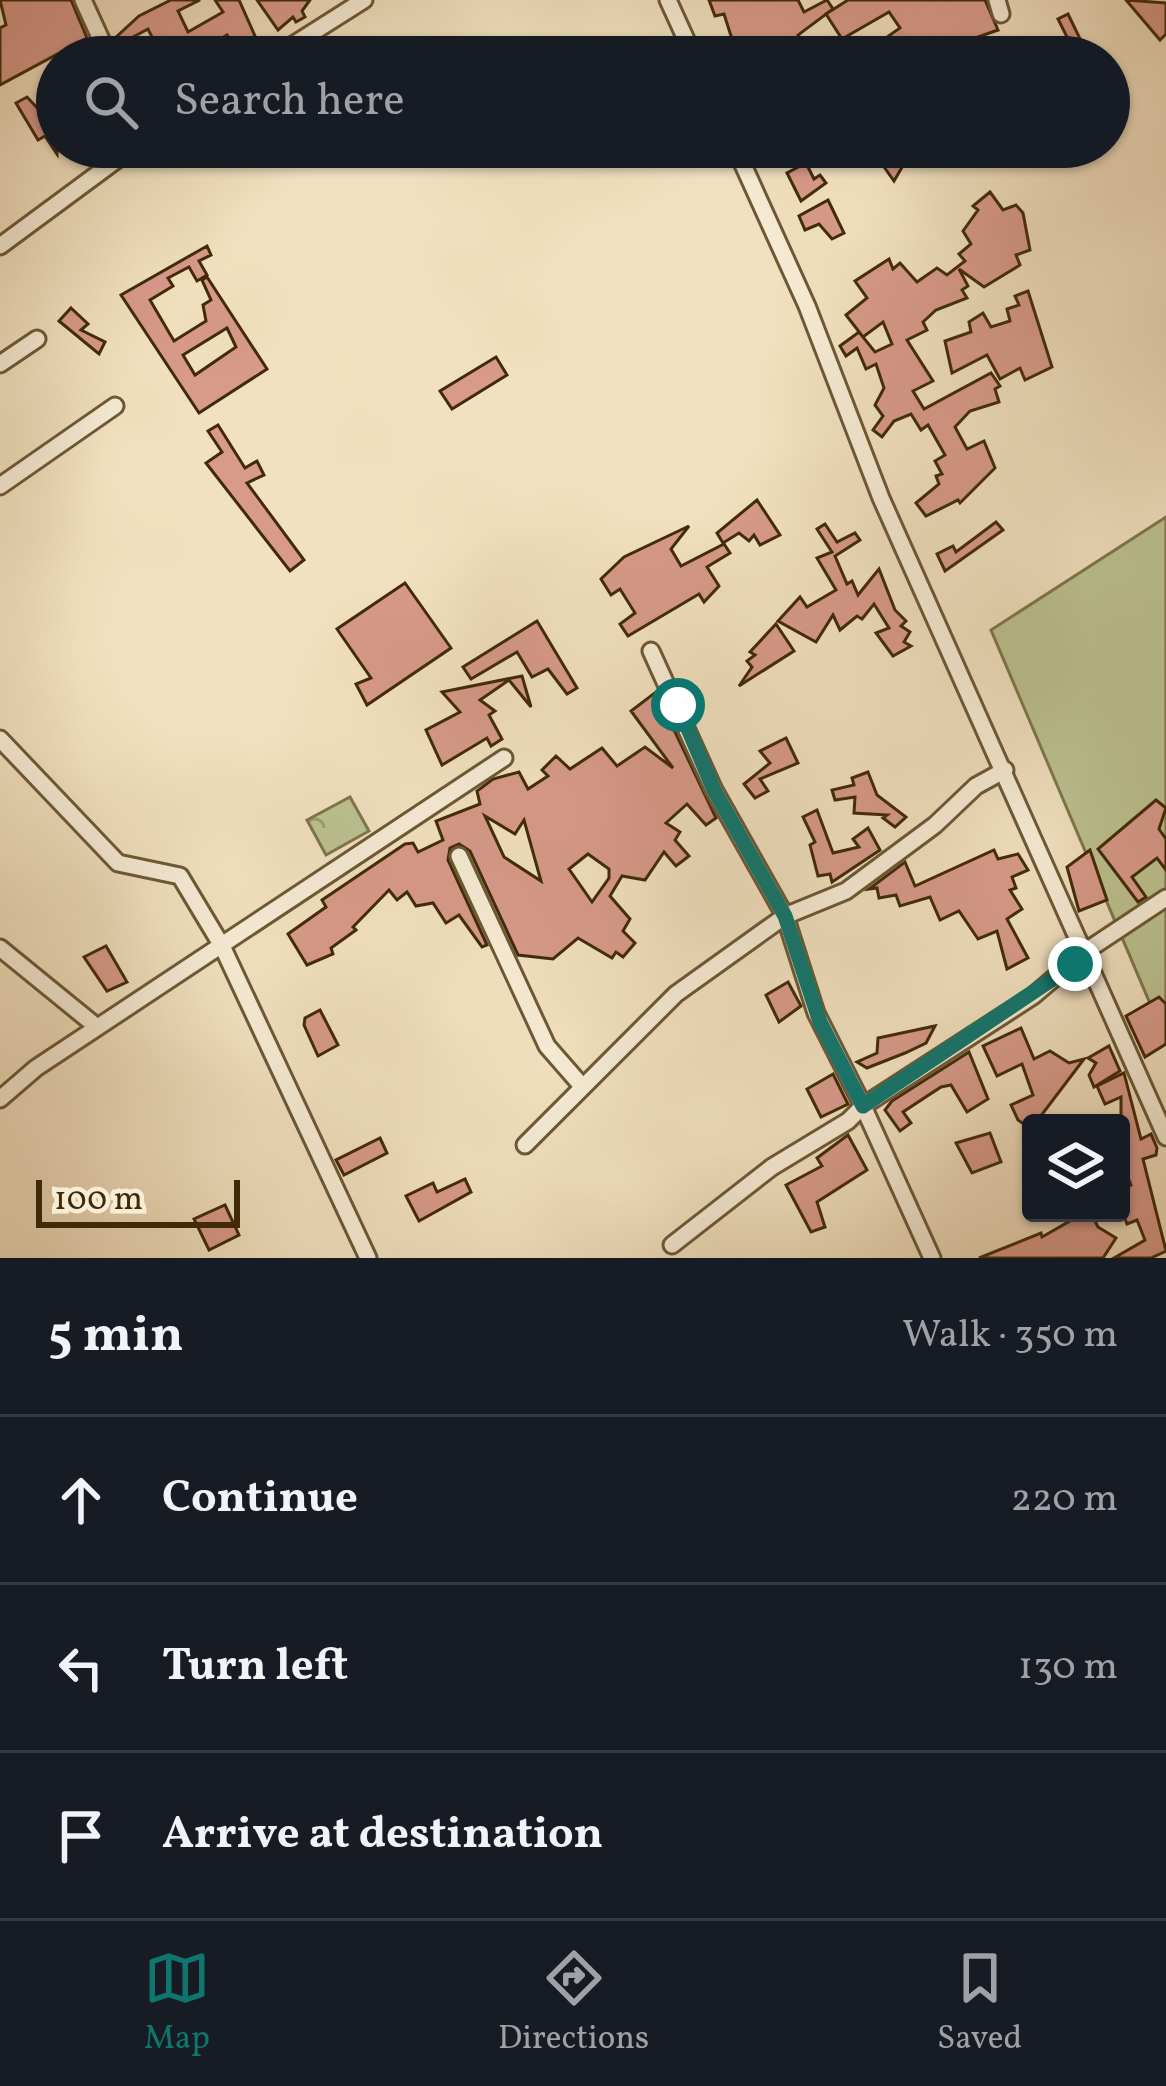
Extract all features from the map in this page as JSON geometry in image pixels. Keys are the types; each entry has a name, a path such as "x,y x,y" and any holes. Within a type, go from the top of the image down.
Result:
{"street":[{"path":"83,0 99,36"},
{"path":"307,36 364,0"},
{"path":"685,36 670,3 688,0"},
{"path":"0,246 106,168"},
{"path":"745,168 807,306 881,498 1166,1137"},
{"path":"0,364 37,339"},
{"path":"0,486 116,406"},
{"path":"651,651 714,790 785,916 820,1022 932,1258"},
{"path":"0,739 118,863 180,876 222,946 368,1258"},
{"path":"0,1099 97,1027 503,758"},
{"path":"525,1145 676,994 785,916 846,891 935,826 976,786 1005,770"},
{"path":"459,856 547,1046 581,1085"},
{"path":"672,1245 758,1177 1034,996 1086,951 1166,898"},
{"path":"0,948 97,1027"}],"green space":[{"path":"1166,517 1166,1041 991,630"},
{"path":"350,797 369,831 326,855 307,820"}],"building":[{"path":"0,0 71,0 86,36 36,36 36,66 0,85 0,28 6,25"},
{"path":"171,0 200,0 178,11 188,32 223,12 215,0 239,0 255,36 152,36 148,29 135,36 117,36 139,16"},
{"path":"257,0 310,0 302,11 305,17 296,22 293,17 278,30"},
{"path":"709,0 798,0 804,12 827,0 833,9 799,36 731,36 724,14 715,16"},
{"path":"848,0 985,0 998,30 981,36 889,36 900,28 889,12 840,36 826,14"},
{"path":"1126,0 1166,3 1166,34 1160,40"},
{"path":"1068,14 1079,36 1066,36 1058,19"},
{"path":"27,97 36,107 36,137 16,103"},
{"path":"808,168 814,179 820,175 826,183 801,201 787,173"},
{"path":"885,168 902,168 894,181"},
{"path":"990,192 1003,210 1016,205 1023,213 1030,250 1016,255 1020,265 984,287 959,269 968,286 962,290 967,298 936,310 923,322 927,330 907,340 933,381 913,391 924,409 991,373 1000,386 995,389 999,402 970,411 955,427 967,449 984,441 995,468 960,503 926,516 916,503 939,484 936,476 942,474 935,461 945,455 928,425 921,430 911,414 894,421 882,437 873,430 883,416 875,405 884,388 876,364 866,369 857,348 846,356 840,346 859,332 863,337 846,315 867,298 855,281 889,259 893,269 900,263 917,282 937,268 947,275 965,261 959,254 971,244 963,231 978,210 973,206","holes":["883,322 892,344 875,352 863,337"]},
{"path":"828,200 844,233 832,239 819,224 805,230 799,216"},
{"path":"207,246 211,255 199,261 207,275 197,281 189,267 168,278 173,286 150,300 174,341 206,321 203,305 211,300 202,280 207,277 267,369 199,413 121,295","holes":["227,328 236,347 195,375 183,355"]},
{"path":"1028,291 1052,367 1025,380 1020,368 1000,379 987,355 952,373 945,341 971,332 969,322 983,313 991,327 1010,321 1007,309 1019,305 1015,296"},
{"path":"71,308 88,324 81,330 105,342 99,354 59,321"},
{"path":"496,357 507,375 452,409 440,391"},
{"path":"218,425 245,468 257,461 264,475 247,483 304,560 290,571 206,463 222,452 208,431"},
{"path":"757,500 780,535 760,545 754,535 749,541 739,533 723,543 717,533"},
{"path":"996,522 1003,530 945,571 937,554 953,546 956,552"},
{"path":"825,524 837,542 855,533 860,540 835,556 847,584 852,581 858,595 879,569 895,610 906,621 901,626 910,632 904,642 911,646 893,656 876,633 889,628 874,604 862,619 857,616 840,630 833,615 816,642 778,621 800,597 807,607 836,590 817,558 832,552 817,529"},
{"path":"689,526 671,549 681,566 724,544 730,553 707,567 719,586 704,602 699,594 628,636 620,624 635,613 620,589 611,595 601,579 624,557"},
{"path":"405,583 451,648 367,705 356,684 371,678 337,629"},
{"path":"537,621 577,688 567,694 548,669 532,677 517,652 471,679 463,667"},
{"path":"776,624 794,651 739,686 752,667 747,661 755,655 750,652"},
{"path":"522,676 531,707 509,680 480,700 495,711 489,715 502,739 491,746 487,738 442,765 426,730 460,712 442,692"},
{"path":"656,692 716,818 706,825 687,804 666,823 680,832 675,840 689,856 676,866 664,852 645,880 622,876 610,896 630,919 623,931 635,943 623,957 616,952 612,958 578,938 553,959 518,955 470,851 459,844 450,848 448,860 487,945 482,947 459,915 446,923 433,903 416,906 407,892 397,900 389,890 353,927 356,930 331,948 333,954 307,965 288,934 326,907 322,900 405,844 413,843 418,852 443,840 436,821 480,804 477,791 493,779 519,772 528,789 548,776 542,770 556,756 570,769 602,748 617,766 645,747 673,768 631,711","holes":["485,816 515,834 524,820 541,881 504,857","588,854 609,869 609,878 592,902 569,869"]},
{"path":"786,738 798,763 760,779 768,791 755,798 744,784 770,763 760,751"},
{"path":"868,772 877,795 906,817 895,827 883,818 887,815 854,813 855,797 835,800 832,790 854,785 852,778"},
{"path":"1156,800 1166,808 1159,829 1166,839 1166,870 1157,858 1132,877 1146,897 1138,902 1098,849"},
{"path":"817,810 833,853 859,847 853,839 868,828 880,850 832,882 830,874 818,876 810,845 815,842 803,817"},
{"path":"994,850 998,859 1018,854 1028,870 1012,877 1016,888 1010,890 1022,909 1007,919 1028,958 1007,969 997,931 978,939 959,911 940,920 930,897 900,906 896,895 879,898 877,888 869,889 905,862 915,886"},
{"path":"1090,850 1107,900 1079,911 1067,867"},
{"path":"106,946 127,982 107,991 84,957"},
{"path":"788,982 801,1006 779,1022 766,995"},
{"path":"1159,997 1166,1004 1166,1044 1145,1057 1126,1016"},
{"path":"320,1010 338,1045 318,1056 304,1025 305,1018"},
{"path":"935,1026 926,1043 905,1053 867,1068 857,1062 877,1053 878,1038"},
{"path":"1021,1028 1034,1059 1050,1051 1069,1063 1084,1059 1042,1114 1022,1114 1022,1123 1011,1105 1033,1095 1022,1064 997,1076 983,1046"},
{"path":"1109,1046 1120,1071 1094,1087 1089,1075 1096,1063 1088,1058"},
{"path":"969,1052 988,1099 967,1112 951,1085 941,1087 903,1112 911,1123 900,1131 885,1110 892,1101"},
{"path":"1124,1073 1141,1139 1151,1134 1157,1148 1156,1155 1143,1159 1166,1251 1151,1258 1114,1258 1145,1240 1137,1220 1127,1224 1126,1222 1130,1222 1130,1114 1121,1114 1121,1097 1105,1104 1097,1086"},
{"path":"833,1074 848,1104 821,1117 807,1089"},
{"path":"990,1133 1001,1162 972,1173 956,1143"},
{"path":"848,1135 867,1170 817,1202 825,1227 811,1232 786,1185 822,1166 817,1158"},
{"path":"380,1138 387,1153 344,1175 336,1160"},
{"path":"465,1179 471,1192 419,1221 406,1196 433,1183 437,1192"},
{"path":"225,1205 239,1235 209,1250 194,1219"},
{"path":"1068,1222 1096,1222 1116,1238 1103,1258 979,1258 1041,1233 1042,1237"}],"route":[{"path":"678,705 714,790 785,916 820,1022 863,1106 1034,996 1075,964"}]}
